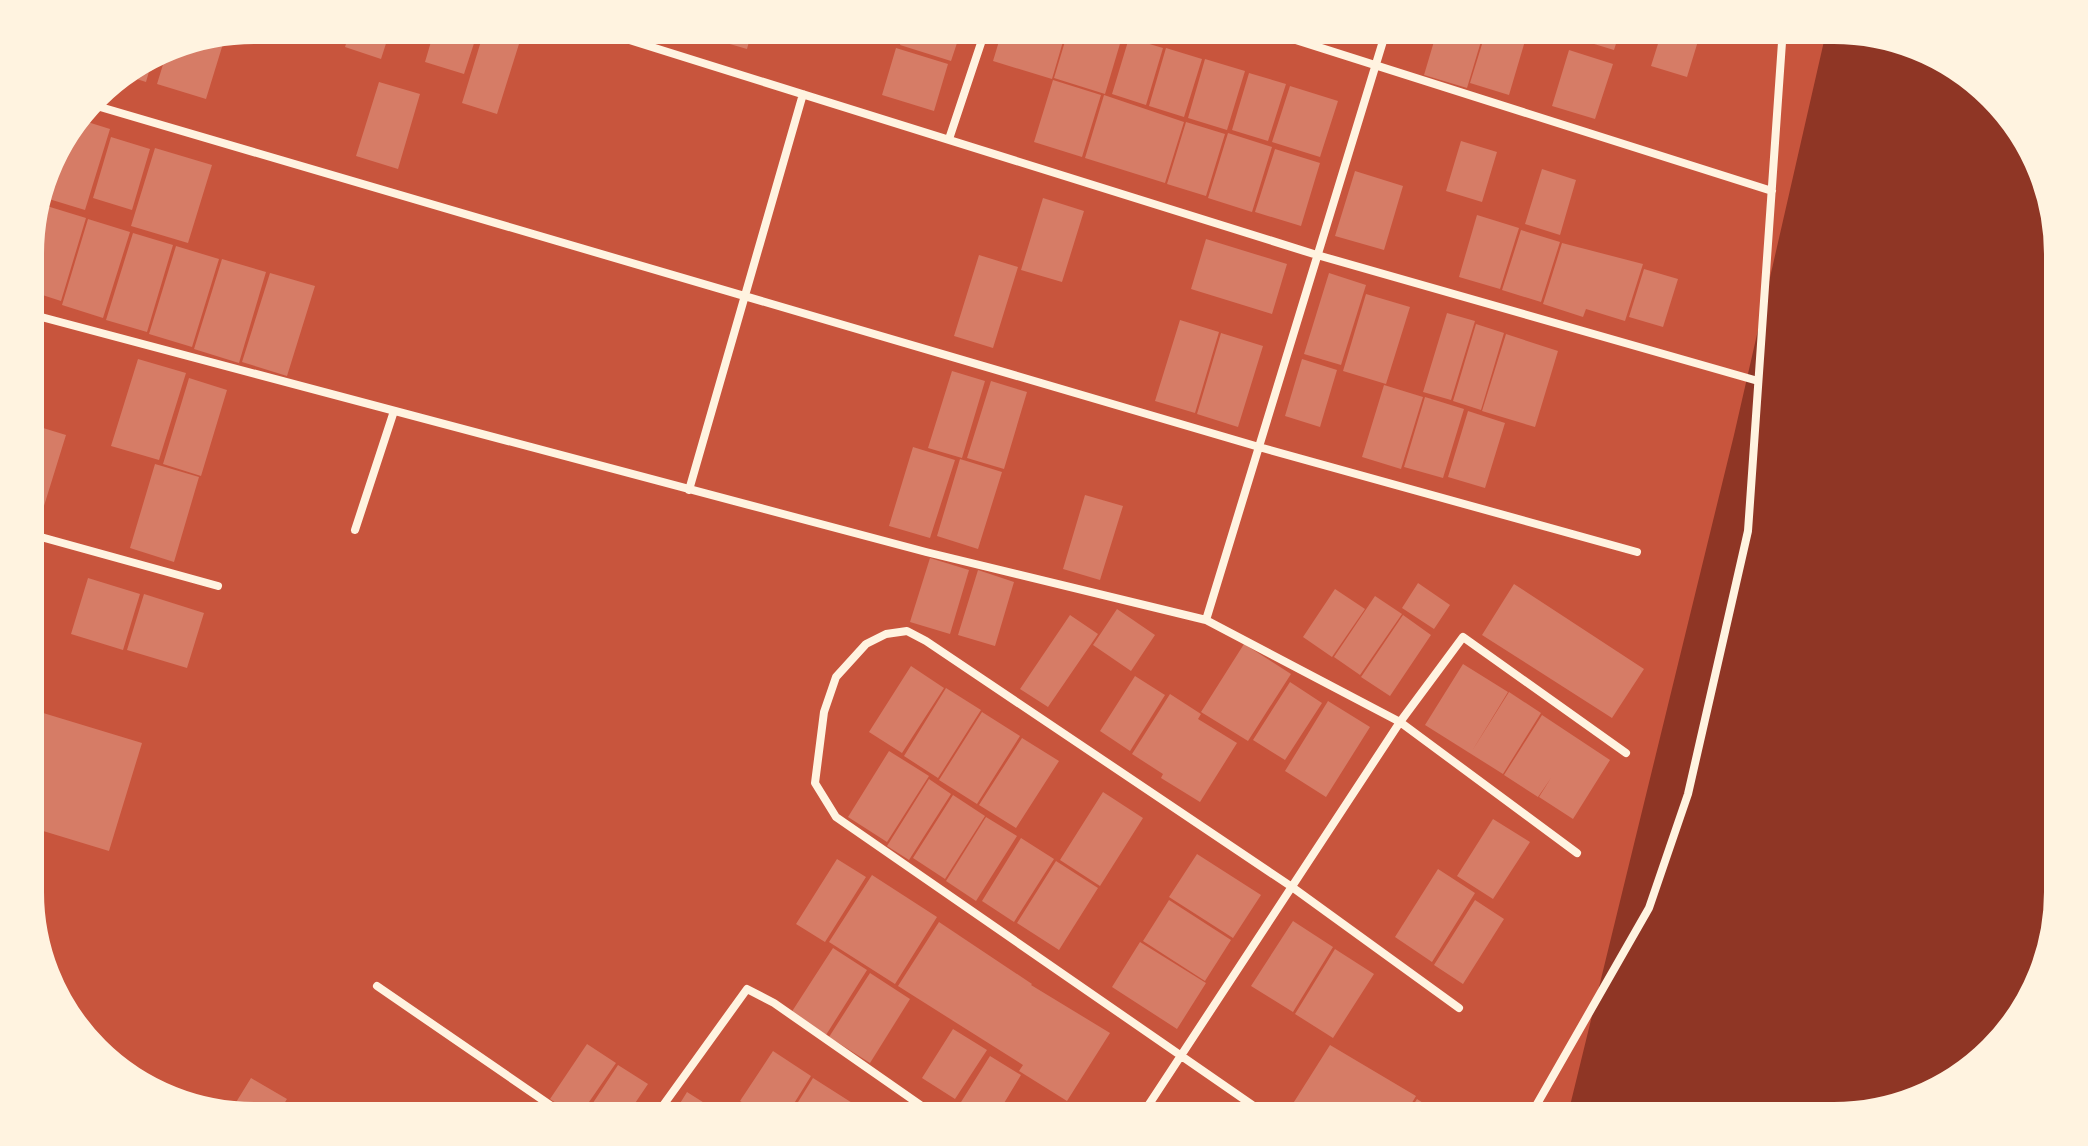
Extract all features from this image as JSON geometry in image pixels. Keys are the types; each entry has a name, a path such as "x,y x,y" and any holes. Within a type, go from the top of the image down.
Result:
{"street":[{"path":"636,42 1317,255 1758,381"},
{"path":"949,139 981,42"},
{"path":"1302,42 1772,191"},
{"path":"1206,620 1382,42"},
{"path":"1537,1104 1649,908 1688,794 1748,531 1782,42"},
{"path":"689,490 803,94"},
{"path":"102,107 1259,447 1637,552"},
{"path":"42,317 926,552 1206,620 1400,722 1577,853"},
{"path":"355,530 394,411"},
{"path":"42,537 218,586"},
{"path":"1250,1104 836,817 815,783 824,712 836,677 866,644 886,634 907,631 926,641 1292,887 1459,1008"},
{"path":"1149,1104 1400,722 1463,637 1626,753"},
{"path":"377,986 549,1104"},
{"path":"664,1104 747,989 774,1003 919,1104"}],"shaded area":[{"path":"1824,42 1889,49 1940,70 1974,95 2010,136 2035,186 2046,241 2046,905 2039,947 2030,973 2018,998 1984,1042 1940,1076 1902,1093 1847,1104 1570,1104 1734,435"}],"building":[{"path":"347,42 386,42 381,59 345,47"},
{"path":"431,42 474,42 464,74 425,62"},
{"path":"481,42 520,42 497,114 462,103"},
{"path":"723,42 749,42 747,49"},
{"path":"901,42 957,42 951,61 900,45"},
{"path":"999,42 1063,42 1052,79 993,61"},
{"path":"1065,42 1121,42 1105,94 1054,78"},
{"path":"1128,42 1143,42 1163,48 1146,105 1112,94"},
{"path":"1434,42 1481,42 1467,88 1424,75"},
{"path":"1483,42 1525,42 1509,95 1470,83"},
{"path":"1588,42 1617,42 1614,50"},
{"path":"1659,42 1698,42 1687,77 1651,66"},
{"path":"223,45 206,99 157,84 164,62 186,53"},
{"path":"896,48 948,64 934,111 882,95"},
{"path":"1166,48 1202,59 1184,117 1149,106"},
{"path":"1569,50 1613,64 1595,119 1552,106"},
{"path":"1205,59 1245,71 1227,130 1188,118"},
{"path":"150,69 146,82 135,79"},
{"path":"1249,73 1286,84 1268,141 1232,130"},
{"path":"1053,80 1101,95 1082,157 1034,142"},
{"path":"379,82 420,94 398,169 356,156"},
{"path":"1290,86 1338,101 1320,157 1272,142"},
{"path":"1104,95 1184,122 1165,183 1085,158"},
{"path":"89,122 110,129 85,210 50,199 70,148"},
{"path":"1186,122 1225,134 1206,196 1167,184"},
{"path":"1228,133 1272,147 1252,212 1208,198"},
{"path":"111,137 150,149 132,210 93,198"},
{"path":"1461,141 1497,152 1482,202 1446,191"},
{"path":"155,148 212,165 188,243 131,226"},
{"path":"1275,149 1320,163 1301,226 1255,212"},
{"path":"1542,169 1576,180 1560,235 1525,224"},
{"path":"1355,171 1403,186 1384,250 1335,236"},
{"path":"1043,198 1084,211 1062,282 1021,270"},
{"path":"48,206 86,218 61,301 42,295 42,254"},
{"path":"1477,215 1519,228 1500,289 1459,277"},
{"path":"88,219 130,232 103,318 62,305"},
{"path":"1521,230 1560,242 1541,302 1502,290"},
{"path":"133,233 173,245 147,332 106,320"},
{"path":"1206,239 1287,264 1272,314 1191,289"},
{"path":"1562,243 1643,264 1625,321 1586,309 1583,317 1543,304"},
{"path":"176,246 219,259 192,347 149,334"},
{"path":"979,255 1018,267 993,348 954,336"},
{"path":"222,259 266,272 239,363 194,349"},
{"path":"1644,269 1678,279 1663,327 1629,317"},
{"path":"270,273 315,286 287,376 242,362"},
{"path":"1329,273 1366,285 1341,365 1304,354"},
{"path":"1366,294 1410,307 1386,384 1343,371"},
{"path":"1447,313 1475,321 1451,400 1423,392"},
{"path":"1180,320 1219,332 1195,413 1155,401"},
{"path":"1476,324 1504,333 1481,410 1453,401"},
{"path":"1221,333 1263,346 1238,427 1197,414"},
{"path":"1506,334 1558,351 1535,427 1482,411"},
{"path":"138,359 186,373 159,460 111,446"},
{"path":"1302,359 1337,370 1320,427 1285,416"},
{"path":"952,371 985,381 962,458 928,448"},
{"path":"189,378 227,390 201,476 163,464"},
{"path":"991,381 1027,392 1004,469 967,458"},
{"path":"1384,385 1423,397 1401,469 1362,457"},
{"path":"1425,397 1464,409 1443,478 1404,467"},
{"path":"1468,411 1505,423 1485,488 1448,477"},
{"path":"42,428 66,435 42,512"},
{"path":"913,447 955,460 930,538 889,526"},
{"path":"960,459 1002,472 978,549 937,536"},
{"path":"155,464 199,477 174,562 130,548"},
{"path":"1085,495 1123,506 1100,580 1063,569"},
{"path":"930,558 969,570 950,634 910,622"},
{"path":"978,570 1014,582 995,646 958,635"},
{"path":"88,578 140,594 123,650 71,634"},
{"path":"1418,583 1450,605 1434,629 1402,608"},
{"path":"1514,584 1644,669 1612,718 1482,635"},
{"path":"1335,589 1365,609 1332,657 1303,637"},
{"path":"144,594 204,613 187,668 127,650"},
{"path":"1375,596 1402,614 1360,675 1334,657"},
{"path":"1117,609 1155,635 1131,671 1093,645"},
{"path":"1070,615 1098,634 1048,707 1020,689"},
{"path":"1403,615 1431,635 1390,696 1361,677"},
{"path":"1244,644 1291,674 1248,741 1201,712"},
{"path":"1463,664 1508,692 1472,751 1509,692 1541,713 1503,774 1425,725"},
{"path":"911,666 944,688 902,753 869,732"},
{"path":"1135,676 1165,695 1130,751 1100,731"},
{"path":"1290,682 1322,703 1285,760 1253,740"},
{"path":"946,688 981,710 938,778 904,756"},
{"path":"1170,694 1201,714 1198,719 1237,743 1200,802 1161,778 1163,774 1132,754"},
{"path":"1328,701 1370,727 1326,797 1285,771"},
{"path":"982,712 1020,736 977,804 939,780"},
{"path":"42,713 142,743 109,851 42,831"},
{"path":"1542,715 1610,760 1573,819 1539,797 1551,778 1538,797 1504,775"},
{"path":"1022,738 1059,761 1016,828 979,805"},
{"path":"889,751 929,776 887,842 848,817"},
{"path":"929,779 951,794 909,860 887,846"},
{"path":"1103,792 1143,818 1100,886 1060,860"},
{"path":"953,795 985,816 945,879 913,858"},
{"path":"986,817 1017,836 976,901 946,881"},
{"path":"1493,819 1530,842 1493,899 1457,876"},
{"path":"1021,838 1054,859 1014,922 982,901"},
{"path":"1197,854 1261,895 1233,938 1169,897"},
{"path":"837,859 866,877 825,942 796,924"},
{"path":"1056,861 1098,888 1059,950 1017,923"},
{"path":"1438,869 1475,893 1432,962 1395,937"},
{"path":"872,875 937,917 895,984 829,942"},
{"path":"1169,900 1231,940 1205,981 1143,941"},
{"path":"1475,900 1504,919 1463,984 1434,965"},
{"path":"1293,921 1333,947 1293,1012 1251,986"},
{"path":"939,922 1031,985 1110,1033 1067,1101 1019,1071 1023,1065 898,986"},
{"path":"1140,942 1206,983 1177,1029 1112,987"},
{"path":"833,948 867,970 826,1035 791,1013"},
{"path":"1335,949 1374,974 1333,1038 1295,1014"},
{"path":"870,973 910,999 870,1063 829,1037"},
{"path":"953,1029 987,1050 955,1099 922,1078"},
{"path":"587,1044 616,1063 588,1104 557,1104 550,1099"},
{"path":"1330,1045 1416,1096 1411,1104 1293,1104"},
{"path":"773,1051 811,1076 794,1104 745,1104 740,1101"},
{"path":"990,1056 1021,1075 1003,1104 960,1104"},
{"path":"618,1065 648,1084 634,1104 592,1104"},
{"path":"251,1078 287,1099 284,1104 236,1103"},
{"path":"813,1078 854,1104 797,1104"},
{"path":"687,1092 706,1104 680,1104"}]}
